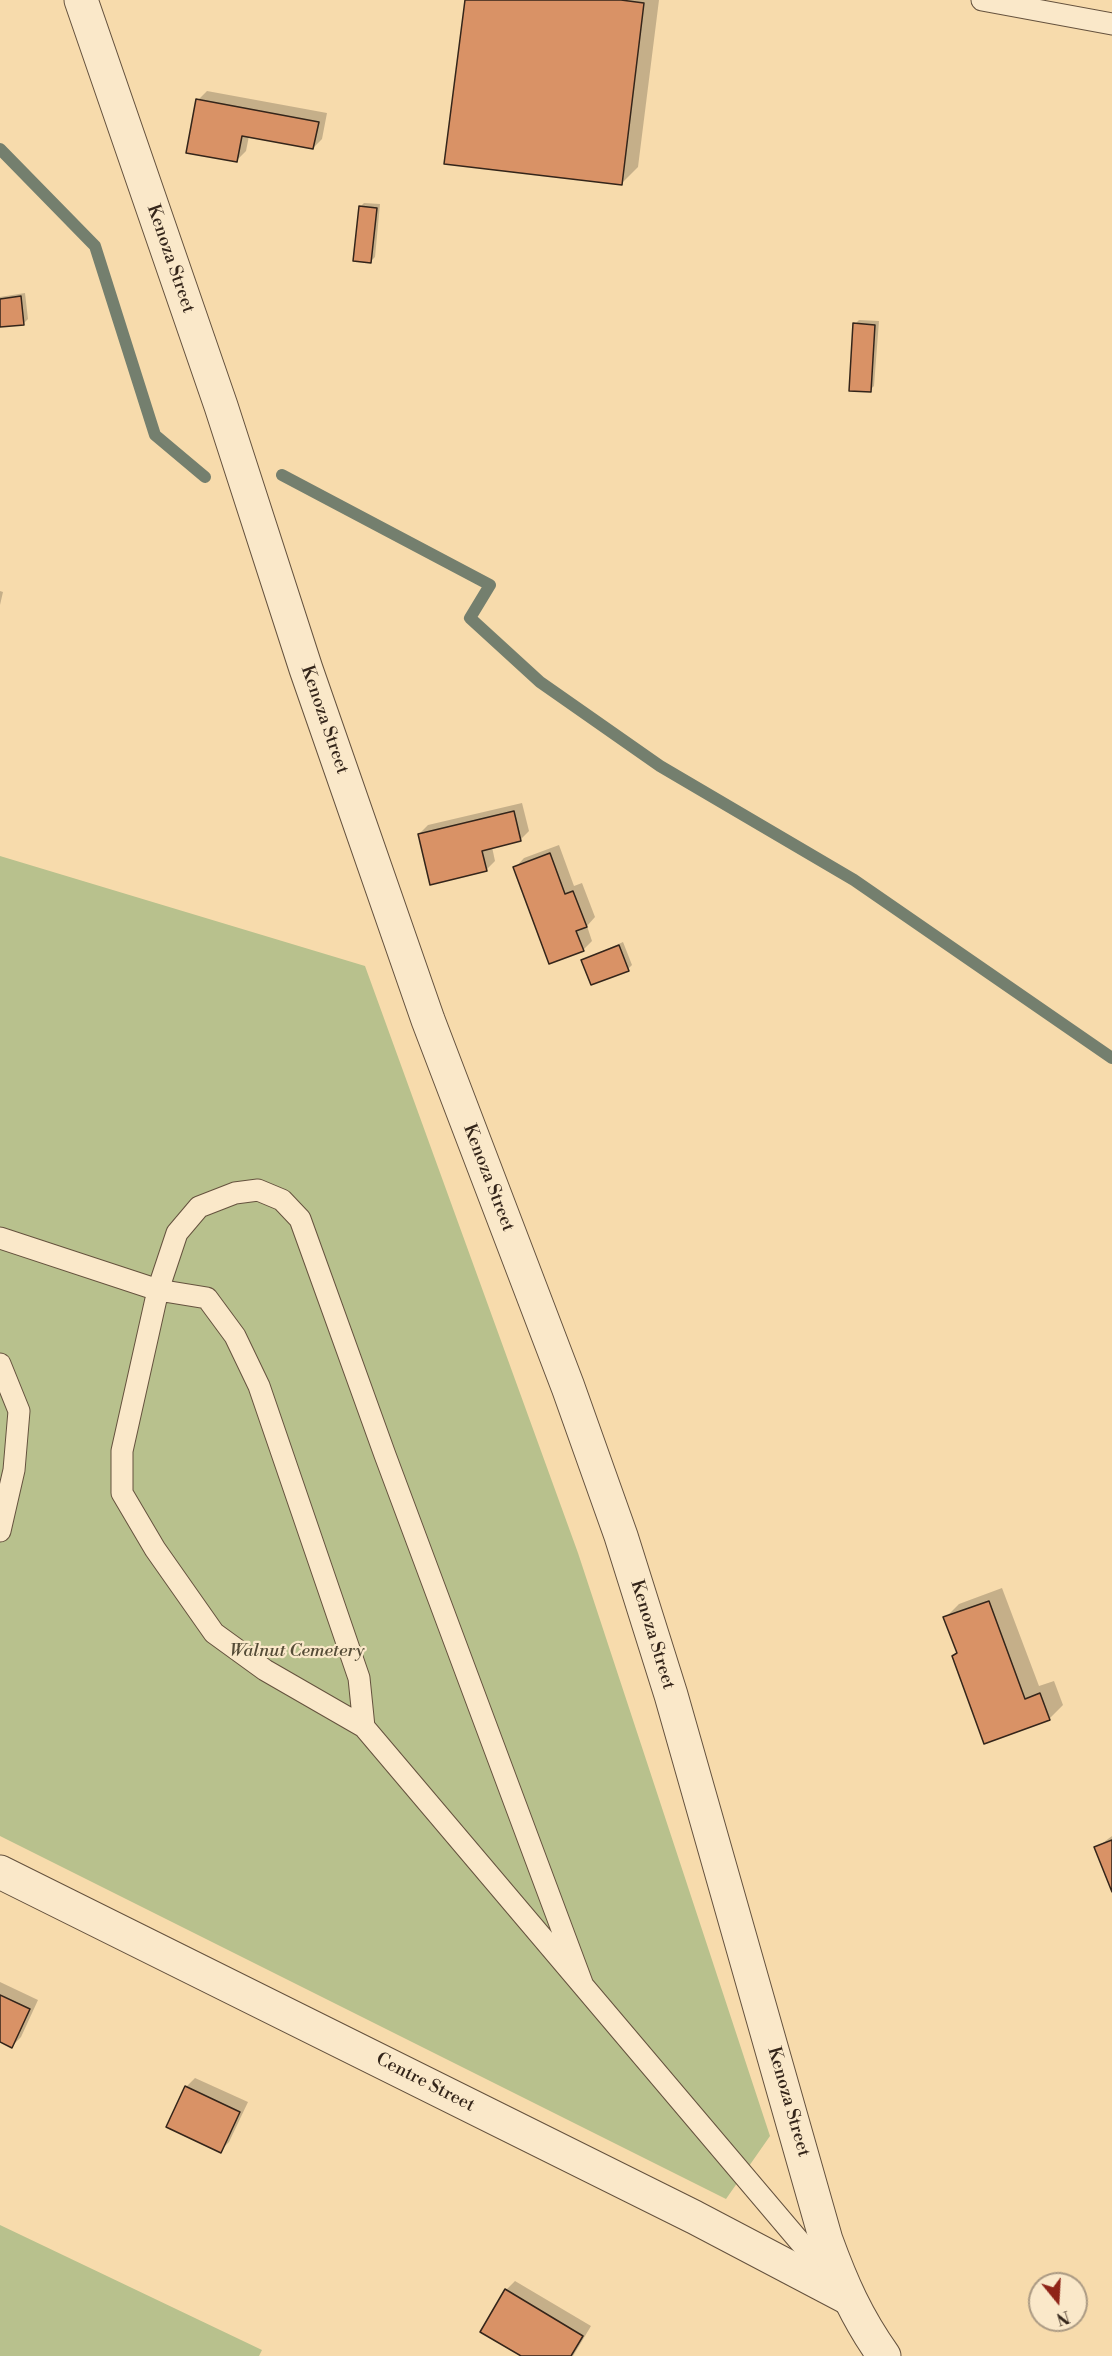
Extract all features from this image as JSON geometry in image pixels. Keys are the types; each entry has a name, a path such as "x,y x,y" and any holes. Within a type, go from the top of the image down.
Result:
{"street":[{"name":"Kenoza Street","path":"81,0 221,406 306,669 428,1020 568,1386 621,1536 671,1695 826,2240 859,2321 884,2356"},
{"name":"Centre Street","path":"0,1872 673,2206 848,2298"}],"lane":[{"path":"982,0 1112,24"},
{"path":"582,1983 393,1478 300,1219 282,1200 258,1190 235,1193 199,1207 177,1233 158,1290 122,1451 122,1493 155,1549 214,1633 265,1670 364,1727 848,2298"},
{"path":"1,1240 158,1290 207,1298 235,1335 259,1386 307,1532 338,1613 359,1678 364,1727"},
{"path":"0,1364 19,1411 14,1470 0,1531"}],"green space":[{"name":"Walnut Cemetery","path":"0,856 365,966 578,1553 770,2136 726,2199 0,1836"},
{"path":"0,2225 262,2350 259,2356 0,2356"}],"building":[{"path":"465,0 621,0 644,3 622,185 444,164"},
{"path":"196,99 319,122 313,149 242,136 237,162 186,153"},
{"path":"359,206 377,208 371,263 353,261"},
{"path":"21,296 24,325 0,327 0,299"},
{"path":"853,323 875,325 871,392 849,391"},
{"path":"514,811 521,841 482,851 487,871 430,885 418,834"},
{"path":"550,853 565,894 573,891 587,927 576,931 584,951 549,964 513,867"},
{"path":"619,945 629,971 591,985 581,960"},
{"path":"989,1601 1025,1699 1040,1693 1050,1720 984,1744 952,1656 957,1653 943,1617"},
{"path":"1112,1840 1112,1892 1094,1847"},
{"path":"0,1995 30,2009 12,2048 0,2042"},
{"path":"185,2086 240,2112 221,2153 166,2127"},
{"path":"505,2289 583,2336 571,2356 521,2356 480,2332"}],"waterway":[{"path":"0,149 95,246 155,435 205,477"},
{"path":"282,475 490,585 470,618 540,682 660,766 854,880 1112,1058"}]}
